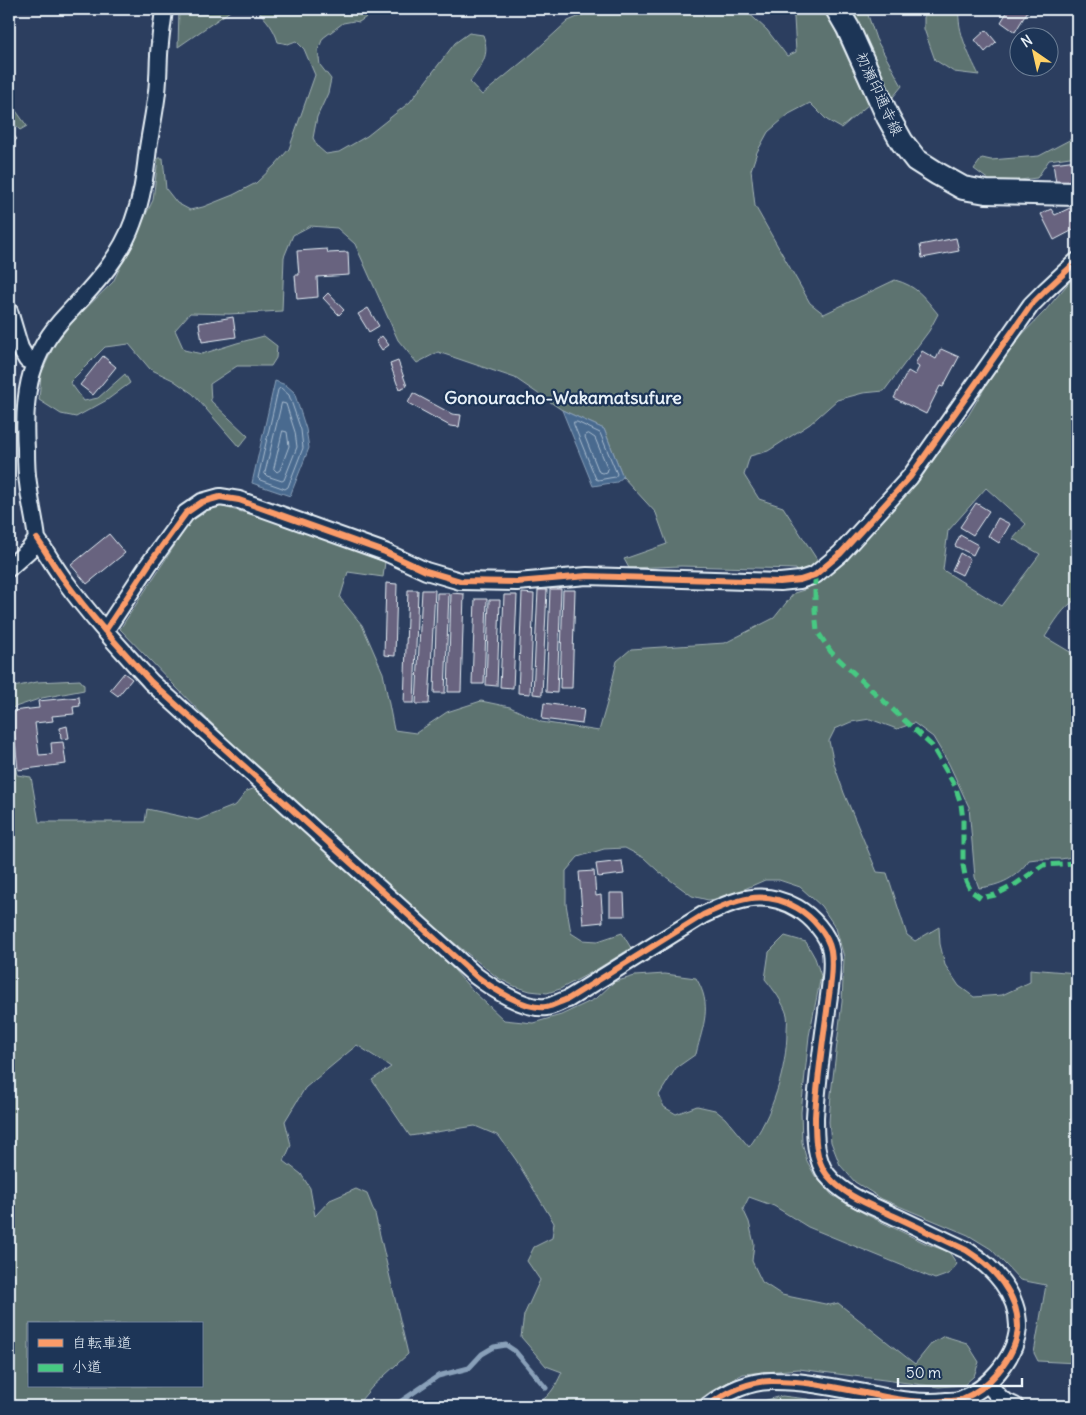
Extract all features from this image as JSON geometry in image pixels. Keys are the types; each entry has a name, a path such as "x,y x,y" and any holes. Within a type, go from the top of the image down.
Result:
{"main road":[{"name":"初瀬印通寺線","path":"837,9 848,28 888,117 902,142 916,160 962,188 986,192 1077,194"}],"street":[{"path":"164,9 157,92 146,171 142,195 133,224 111,263 90,290 58,324 34,362 26,399 24,423 28,483 37,539 65,581 105,631 150,682 476,976 492,988 511,998 528,1005 545,1007 568,999 703,915 727,904 750,897 770,898 793,906 808,914 821,930 831,950 832,973 816,1089 815,1137 819,1158 826,1174 849,1195 966,1250 983,1261 1002,1281 1012,1299 1017,1314 1018,1329 1015,1344 1006,1363 988,1384 960,1400 936,1402 909,1401 812,1384 773,1380 749,1384 717,1399 708,1406"},
{"path":"105,631 149,564 186,513 202,502 220,497 239,500 385,552 426,571 460,580 517,582 587,576 780,582 800,580 815,575 840,554 910,477 1032,306 1077,261"},
{"path":"9,311 20,348 27,360 34,362"},
{"path":"9,568 29,550 37,539"},
{"path":"988,1384 1002,1400 1015,1406"}],"green space":[{"path":"179,9 233,9 178,47"},
{"path":"256,9 378,9 359,22 343,23 323,38 318,50 320,65 331,79 328,93 317,117 313,138 318,147 326,154 339,152 367,136 410,102 455,43 469,33 483,35 485,42 484,60 470,82 482,95 568,21 597,9 744,9 767,30 787,56 796,52 792,9 826,9 869,104 841,128 827,120 810,103 789,114 768,132 757,152 751,170 755,206 810,303 824,314 895,280 915,289 938,314 929,331 884,391 863,393 837,400 810,424 768,451 750,456 744,475 759,499 783,507 827,575 862,543 920,477 968,416 1007,350 1045,311 1077,273 1077,599 1063,611 1045,637 1077,656 1077,856 1061,859 1029,860 1019,872 1008,880 979,888 975,877 969,807 949,764 933,737 914,723 897,729 870,719 851,722 835,729 829,741 834,764 844,793 877,872 887,873 907,935 915,941 939,927 940,944 945,965 959,986 974,997 1002,995 1030,982 1030,969 1077,973 1077,1363 1038,1361 1034,1353 1046,1285 1020,1280 991,1249 968,1235 882,1199 855,1182 840,1165 831,1142 829,1122 842,1002 844,957 836,928 821,906 800,887 779,880 765,880 724,898 708,900 692,896 658,871 644,858 625,848 604,849 578,857 566,871 566,904 571,933 582,940 598,941 622,933 631,948 560,989 547,993 530,991 514,986 498,978 437,929 268,778 201,713 120,629 190,522 216,505 268,519 385,562 383,577 348,572 340,598 362,625 383,673 394,730 416,733 447,712 481,701 510,707 541,722 599,731 617,661 631,649 725,643 774,618 794,593 804,590 796,569 681,566 629,568 624,559 667,544 656,513 623,477 604,429 562,410 515,378 438,352 417,363 398,340 355,244 337,228 310,226 293,235 284,257 282,311 229,314 190,313 175,330 184,350 202,354 264,336 277,346 276,358 271,366 237,366 210,384 211,401 248,436 239,447 193,394 173,380 150,369 129,344 105,347 70,382 84,401 98,398 125,374 130,383 107,400 76,417 61,414 39,400 41,374 55,344 75,319 113,282 153,200 158,158 163,158 166,189 177,203 190,210 233,195 256,183 289,149 315,75 304,49 296,41 288,44 278,42 272,28","holes":["986,488 1026,524 1013,539 1040,554 1001,606 943,570 948,531"]},
{"path":"852,9 866,9 876,39 902,86 893,97 862,36"},
{"path":"924,9 959,9 962,35 979,75 954,72 935,60 924,29"},
{"path":"9,101 27,126 20,130 9,120"},
{"path":"1077,136 1077,156 1049,160 1037,178 993,183 974,169 982,158 991,160 1039,156"},
{"path":"80,680 84,685 84,690 42,698 9,709 9,688 37,682"},
{"path":"9,735 17,775 31,777 39,822 145,822 147,809 198,820 236,805 247,791 256,788 351,876 437,951 473,991 504,1020 533,1023 561,1015 597,998 614,982 635,976 665,974 696,978 704,998 705,1016 696,1054 676,1068 659,1095 664,1107 676,1114 697,1106 715,1110 725,1118 749,1147 765,1121 777,1092 786,1045 787,1015 781,1001 765,979 769,952 785,936 806,942 815,958 821,976 809,1036 801,1112 802,1142 807,1161 815,1176 832,1195 867,1215 927,1244 949,1252 957,1264 949,1274 935,1279 808,1227 774,1206 749,1197 743,1209 749,1222 754,1244 752,1261 762,1282 782,1295 830,1305 838,1303 915,1364 932,1343 944,1336 967,1343 979,1362 974,1376 964,1385 939,1387 799,1369 743,1374 710,1392 691,1406 526,1406 544,1399 556,1384 562,1372 546,1366 521,1337 524,1315 540,1280 527,1261 534,1247 552,1238 554,1223 516,1160 499,1136 475,1126 410,1136 372,1080 391,1067 357,1045 305,1088 285,1121 291,1145 284,1161 301,1174 310,1188 315,1216 330,1200 356,1189 367,1194 375,1214 408,1354 372,1387 356,1406 9,1406"},
{"path":"782,1396 807,1399 830,1406 734,1406 746,1401 763,1401"}],"water":[{"path":"275,381 286,385 294,392 306,429 309,448 290,496 252,483"},
{"path":"562,410 604,429 623,477 617,482 593,486"}],"building":[{"path":"1009,9 1029,9 1017,28 1009,28 1001,22"},
{"path":"986,30 996,42 985,52 975,40"},
{"path":"9,130 17,139 9,147"},
{"path":"1077,160 1077,180 1056,183 1053,163"},
{"path":"1070,208 1077,223 1077,228 1054,240 1041,214 1051,209 1055,215"},
{"path":"956,238 959,251 922,258 920,245"},
{"path":"327,249 328,253 348,252 349,275 317,277 318,297 297,299 295,275 299,275 297,251"},
{"path":"328,293 344,310 339,315 323,298"},
{"path":"368,308 379,326 369,332 358,314"},
{"path":"233,317 236,337 202,342 199,323"},
{"path":"382,336 389,345 382,350 376,341"},
{"path":"941,349 959,357 943,387 940,386 926,414 894,398 908,371 915,375 919,367 915,364 922,351 936,359"},
{"path":"103,356 116,367 93,395 80,385"},
{"path":"398,361 407,386 399,389 390,364"},
{"path":"413,393 452,414 461,415 459,427 450,426 408,403"},
{"path":"976,503 989,511 973,535 960,527"},
{"path":"998,518 1010,524 999,543 988,536"},
{"path":"109,534 125,553 87,584 71,565"},
{"path":"960,535 978,545 973,555 955,546"},
{"path":"960,553 970,559 962,575 952,570"},
{"path":"386,583 397,584 395,656 384,655"},
{"path":"550,589 561,589 557,693 546,692"},
{"path":"408,590 418,590 414,703 404,703"},
{"path":"422,590 435,590 429,704 416,704"},
{"path":"538,590 547,590 542,695 533,694"},
{"path":"563,590 575,590 572,688 560,688"},
{"path":"437,593 449,593 445,693 434,693"},
{"path":"451,593 464,594 461,692 448,692"},
{"path":"522,593 534,594 530,694 518,693"},
{"path":"504,595 517,595 513,688 500,687"},
{"path":"475,599 487,599 484,684 472,684"},
{"path":"489,600 500,600 497,686 486,685"},
{"path":"124,673 132,679 118,696 110,690"},
{"path":"79,697 80,706 73,707 74,714 52,716 53,721 35,723 39,755 52,754 51,743 63,742 66,764 18,770 12,711 39,708 38,701"},
{"path":"544,703 584,709 582,724 542,719"},
{"path":"67,726 69,738 61,739 60,728"},
{"path":"622,861 624,874 598,877 596,864"},
{"path":"594,871 596,896 601,895 603,922 583,924 579,872"},
{"path":"610,893 624,893 625,916 610,916"}],"waterway":[{"path":"394,1406 438,1376 469,1368 482,1354 494,1347 506,1345 515,1351 546,1388"}],"marked path":[{"path":"815,575 817,631 831,652 932,746 955,786 961,804 963,820 963,865 966,881 971,891 981,898 995,895 1013,886 1043,865 1077,863"}],"cycle path":[{"path":"105,631 149,564 186,513 202,502 220,497 239,500 385,552 426,571 460,581 517,582 587,576 780,582 800,580 815,575 840,554 910,477 1031,305 1077,261"},
{"path":"37,539 61,576 85,607 151,682 476,976 509,997 538,1007 546,1007 568,999 703,915 749,898 761,897 784,902 802,911 823,932 829,945 832,959 815,1117 816,1147 823,1169 841,1189 867,1204 966,1250 986,1265 995,1273 1014,1304 1017,1316 1017,1334 1014,1346 994,1377 977,1391 958,1400 911,1401 812,1384 765,1381 739,1388 708,1406"}],"district":[{"name":"Gonouracho-Wakamatsufure","path":"563,398"}]}
